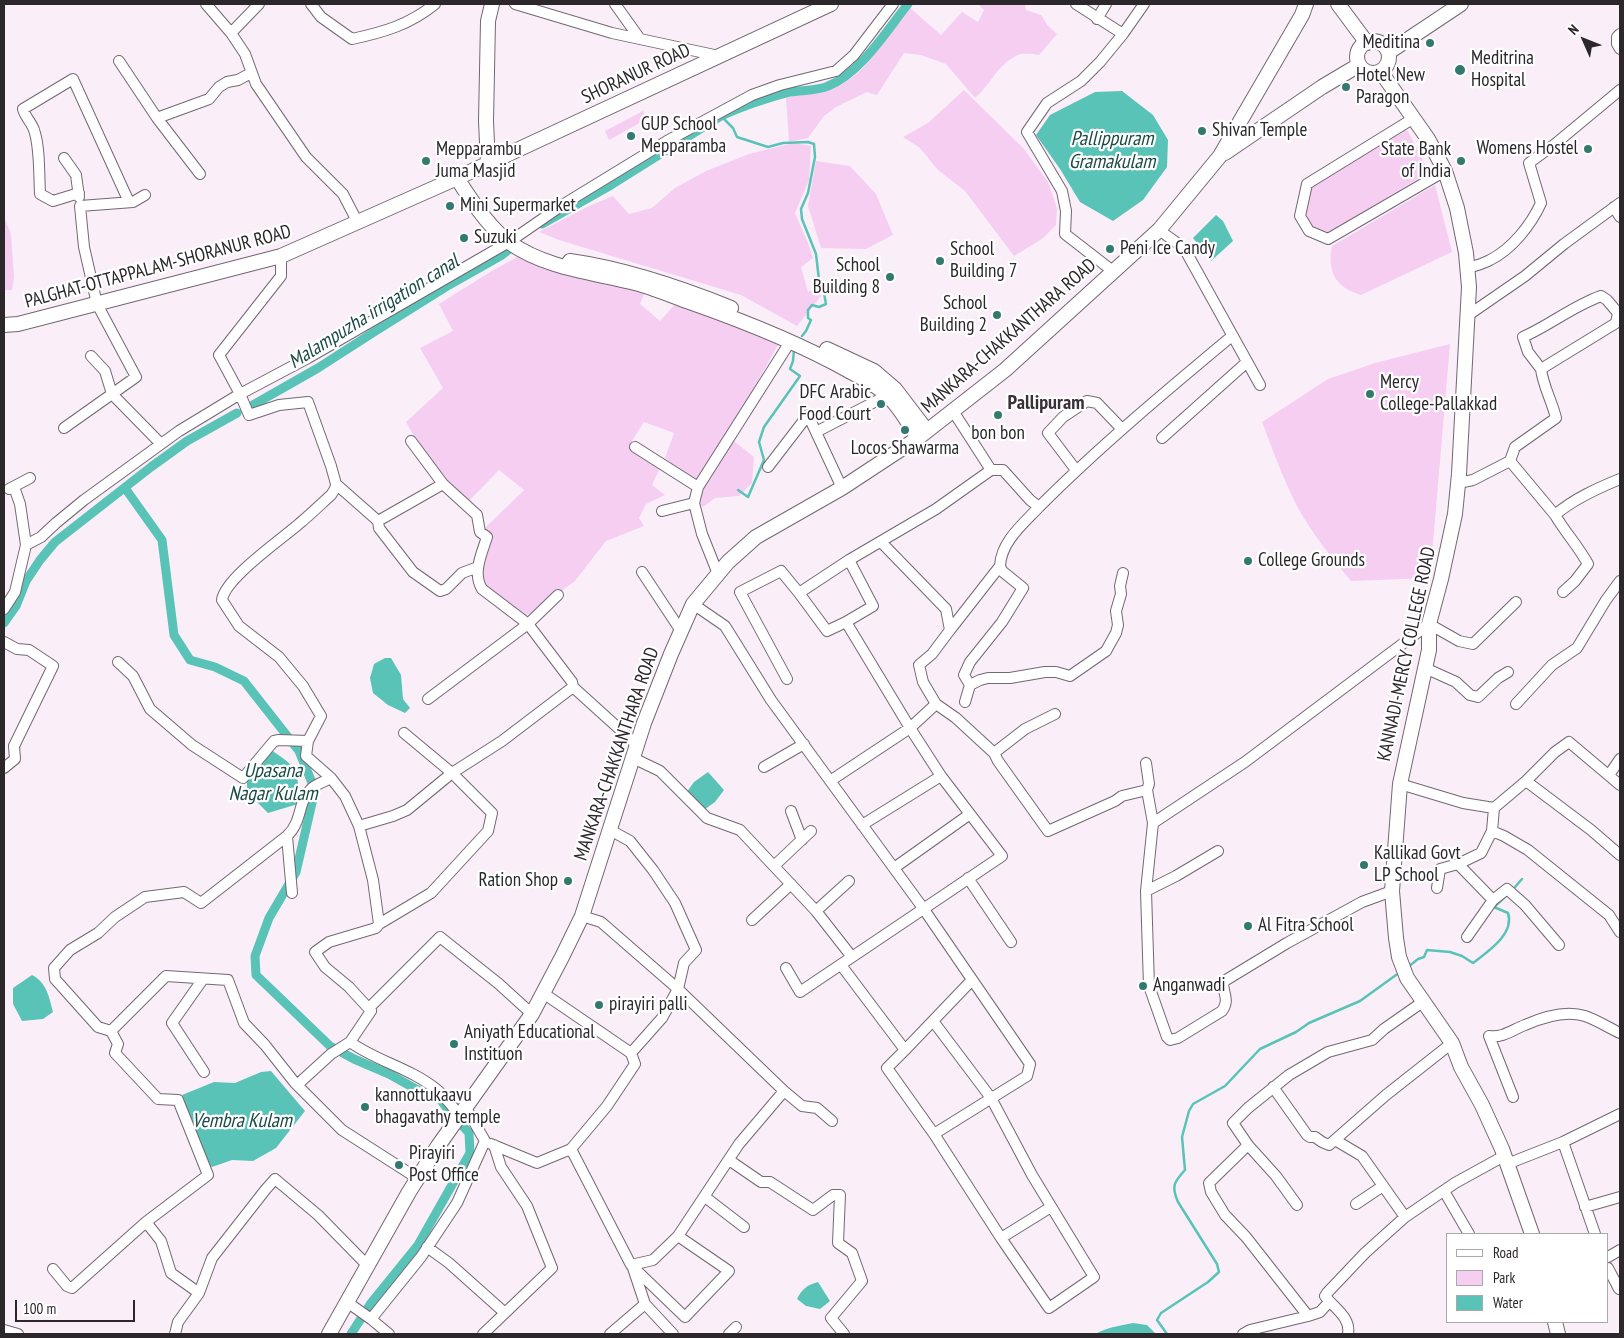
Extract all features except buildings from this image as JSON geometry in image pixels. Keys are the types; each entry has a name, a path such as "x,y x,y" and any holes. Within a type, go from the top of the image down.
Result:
{"main road":[{"path":"488,164 486,121 488,21 492,4"},
{"name":"SHORANUR ROAD","path":"461,177 831,4"},
{"path":"1220,156 1259,92 1302,15 1306,4"},
{"path":"1338,4 1367,43"},
{"path":"1389,52 1461,4"},
{"path":"1377,42 1386,47 1389,52 1388,65 1381,72 1366,72 1359,65 1357,55 1362,46 1367,43 1377,42"},
{"path":"1220,156 1359,65"},
{"name":"KANNADI-MERCY COLLEGE ROAD","path":"1381,72 1428,139 1445,171 1457,208 1466,253 1469,287 1458,483 1453,524 1429,624 1429,650 1400,784 1392,891 1399,957 1407,978 1452,1043 1461,1067 1482,1105 1506,1160 1532,1233"},
{"name":"MANKARA-CHAKKANTHARA ROAD","path":"330,1334 417,1178 532,1014 582,916 644,723 693,604 728,562 756,537 842,488 923,435 1005,370 1159,230 1220,156"},
{"path":"461,177 469,197 489,222 534,256 570,270 634,282 729,316 821,355 871,382 888,395 905,417 923,435"},
{"name":"PALGHAT-OTTAPPALAM-SHORANUR ROAD","path":"4,326 281,256 461,177"},
{"path":"512,240 566,260 598,265 661,282 758,319 834,352 874,371 895,389 923,435"}],"street":[{"path":"206,4 231,33 245,54 256,84 306,157 343,194 358,223"},
{"path":"231,33 259,4"},
{"path":"311,4 322,17 352,40 392,30 422,15 435,4"},
{"path":"514,4 612,33 720,56"},
{"path":"615,4 640,39"},
{"path":"26,544 41,537 84,500 161,444 240,394 308,358 512,240 564,204 667,141 752,95 780,85 836,71 854,55 893,4"},
{"path":"1076,4 1122,34"},
{"path":"1097,19 1106,4"},
{"path":"1114,272 1065,234 1066,210 1062,191 1027,132 1047,103 1081,81 1100,62 1144,4"},
{"path":"1620,34 1617,37 1617,44 1620,49"},
{"path":"119,61 157,118 200,174"},
{"path":"157,118 209,99 226,82 238,80 251,74"},
{"path":"78,193 53,201 40,194 38,151 34,129 23,109 74,78 129,202"},
{"path":"1468,268 1505,251 1536,214 1541,203 1529,163 1620,90"},
{"path":"1414,118 1307,184 1300,216 1309,231 1328,239 1445,171"},
{"path":"64,158 76,175 84,247 97,304 136,377 64,428"},
{"path":"80,206 133,202 145,195"},
{"path":"1467,316 1525,276 1564,244 1617,205 1620,217"},
{"path":"1159,230 1184,248 1260,385"},
{"path":"281,256 281,276 219,355 249,415 279,405 308,402 336,484 331,495 300,523 267,548 243,571 223,593 222,600 239,626 279,657 302,686 321,716 308,741 306,756 331,778 345,796 358,826 373,880 379,924"},
{"path":"1458,483 1473,480 1510,461 1515,447 1556,418 1541,369 1528,352 1523,337 1542,328 1584,302 1601,296 1607,300 1618,313 1616,323 1541,369"},
{"path":"965,702 970,685 964,674 970,662 1002,622 1023,588 1002,571 1000,566 1001,556 1011,537 1076,470 1232,336"},
{"path":"718,574 702,534 694,503 698,487 790,342"},
{"path":"91,356 105,371 112,394 161,444"},
{"path":"1162,438 1247,362"},
{"path":"816,432 888,395"},
{"path":"1076,470 1048,433 1063,417 1087,401 1097,403 1122,429"},
{"path":"953,411 991,470"},
{"path":"768,467 808,415 842,488"},
{"path":"411,440 443,484 477,515 480,532 487,537 478,567 478,582 482,589 528,624 572,682 573,687 635,752 660,771 708,818 740,830 816,911 852,957"},
{"path":"635,447 698,487"},
{"path":"1510,461 1555,515 1568,536 1578,546 1588,564 1575,581 1563,592"},
{"path":"799,593 849,560 936,509 991,470 1003,470 1030,500 1039,507"},
{"path":"4,609 14,592 26,544 20,504 7,488 30,478"},
{"path":"1555,515 1595,490 1620,479"},
{"path":"336,484 378,522 379,528 388,542 413,572 440,591 446,589 462,573 478,567"},
{"path":"378,522 443,484"},
{"path":"662,511 694,503"},
{"path":"881,542 946,609 950,630"},
{"path":"787,679 740,592 781,571 827,631 873,606 849,560"},
{"path":"1000,566 932,654 918,665 923,682 936,704 956,718 994,753 1048,831 1115,801 1122,796 1147,790"},
{"path":"642,572 681,631"},
{"path":"970,685 988,678 1010,678 1045,672 1056,672 1070,676 1106,651 1116,633 1118,625 1116,611 1121,594 1122,573"},
{"path":"1516,704 1552,665 1577,648 1606,600 1620,581"},
{"path":"428,699 528,624 558,595"},
{"path":"1153,823 1253,756 1429,624 1459,641 1473,644 1516,602"},
{"path":"693,604 724,626 771,700 923,908 1030,1064 1027,1076 934,1134"},
{"path":"786,968 800,992 1002,856 942,776 910,728 846,622"},
{"path":"4,642 17,649 29,650 53,666 14,746 15,759 4,768"},
{"path":"118,662 133,676 150,708 192,745 243,778 274,741 308,741"},
{"path":"1425,668 1456,682 1470,695 1478,697 1498,678 1508,672"},
{"path":"358,826 407,810 452,773 502,741 573,687"},
{"path":"830,781 910,728 936,704"},
{"path":"994,753 1025,729 1055,714"},
{"path":"370,1011 349,987 325,967 315,952 329,942 376,928 379,924 430,893 488,831 492,813 452,773 404,733"},
{"path":"1438,888 1440,869 1458,864 1481,853 1492,831 1494,808 1526,781 1555,752 1569,742 1620,785"},
{"path":"764,767 804,744"},
{"path":"1609,774 1620,759"},
{"path":"1146,763 1149,784 1147,790 1153,823 1146,891 1149,986 1167,1037 1170,1040 1178,1038 1222,1011 1225,1007 1226,994 1223,983 1226,980 1287,943 1362,902 1392,891"},
{"path":"862,825 942,776"},
{"path":"54,1269 67,1286 72,1288 146,1222 208,1175 178,1100 158,1099 115,1054 118,1044 111,1031 98,1027 55,980 54,968 70,950 98,933 115,917 145,897 184,892 202,903 287,836 297,824 308,792 331,778"},
{"path":"1526,781 1591,830 1620,855"},
{"path":"1400,784 1463,803 1494,808"},
{"path":"791,811 802,840"},
{"path":"894,868 970,814"},
{"path":"610,830 630,841 652,870 675,903 696,950 684,963 678,989 662,1018 631,1053"},
{"path":"774,866 812,831"},
{"path":"1492,831 1528,850 1608,915 1620,932"},
{"path":"287,836 292,893"},
{"path":"1146,891 1218,851"},
{"path":"1458,864 1493,900"},
{"path":"968,878 1011,942"},
{"path":"816,911 848,881"},
{"path":"752,920 791,884"},
{"path":"1466,937 1493,900 1507,889 1525,905 1559,945"},
{"path":"582,916 601,922 678,989 784,1091 802,1106 817,1108 832,1122"},
{"path":"297,1085 331,1054 350,1042 370,1011 370,1007 440,937 499,984 532,1014"},
{"path":"841,964 905,1050"},
{"path":"111,1031 166,976 228,980 244,1023 266,1046 297,1085 342,1130 417,1178"},
{"path":"203,979 172,1023 204,1072"},
{"path":"934,1020 992,1098 1032,1175 1094,1277 1049,1308 888,1068 972,980"},
{"path":"490,1143 537,1163 571,1149 607,1106 635,1064 631,1053 543,993"},
{"path":"1297,1205 1276,1176 1248,1145 1233,1123 1289,1075 1328,1052 1372,1040 1384,1029 1424,1001"},
{"path":"1513,1097 1489,1036 1496,1037 1525,1024 1560,1014 1587,1017 1620,1033"},
{"path":"350,1042 360,1049 407,1071 436,1089 457,1112 466,1108 490,1143 500,1167 527,1206 552,1268 483,1334"},
{"path":"1273,1088 1307,1135 1316,1137 1329,1145 1386,1095 1452,1043"},
{"path":"631,1265 653,1260 678,1236 739,1144 784,1091"},
{"path":"1348,1334 1346,1320 1325,1296 1365,1253 1405,1217 1444,1191 1506,1160 1563,1142 1620,1114"},
{"path":"1335,1140 1362,1156 1405,1217"},
{"path":"1563,1142 1595,1233"},
{"path":"366,1316 427,1247 457,1203 490,1143"},
{"path":"1248,1145 1209,1183 1211,1192 1224,1215 1246,1237 1308,1316"},
{"path":"571,1149 631,1265 645,1304 672,1334"},
{"path":"729,1160 761,1182 770,1182 813,1210 833,1195 840,1195 838,1243 852,1252 862,1281 831,1318 844,1334"},
{"path":"174,1334 178,1322 198,1293 212,1258 275,1179 318,1215 367,1265"},
{"path":"1356,1204 1383,1186"},
{"path":"1444,1191 1468,1233"},
{"path":"705,1197 744,1227"},
{"path":"1586,1206 1620,1197"},
{"path":"1001,1238 1051,1207"},
{"path":"146,1222 162,1241 171,1273 198,1293"},
{"path":"631,1265 685,1317 729,1271 678,1236"},
{"path":"427,1247 505,1313"},
{"path":"1609,1270 1619,1289"},
{"path":"347,1302 389,1334"},
{"path":"1243,1334 1250,1330 1320,1312 1330,1302"},
{"path":"610,1334 645,1304"},
{"path":"4,1330 18,1334"}],"green space":[{"path":"978,4 1025,4 1026,10 1041,15 1048,26 1057,34 1039,55 1020,54 1004,64 975,98 946,64 921,55 904,53 877,95 867,92 836,107 824,116 808,138 789,142 786,97 824,91 848,81 877,52 909,7 941,35 962,12 978,22 984,10"},
{"path":"964,90 1024,149 1048,182 1057,208 1056,225 1042,239 1014,256 965,191 938,170 920,148 903,137 928,123"},
{"path":"643,111 647,119 609,140 605,131"},
{"path":"1404,124 1429,172 1330,232 1320,233 1300,211 1298,198 1304,183"},
{"path":"794,143 811,146 809,180 795,213 813,258 801,267 808,292 817,286 821,296 797,326 741,295 559,240 539,232 613,196 629,214 652,208 675,188 706,171 749,154"},
{"path":"816,161 850,166 876,194 893,235 866,249 821,248 808,206"},
{"path":"1435,185 1452,252 1361,295 1352,292 1339,283 1332,270 1332,246"},
{"path":"4,217 11,234 14,277 12,290 4,290"},
{"path":"521,255 563,274 605,279 645,291 640,304 660,321 677,302 733,321 778,345 731,429 735,442 754,457 752,483 739,496 715,498 703,507 694,501 699,484 665,458 674,433 644,422 632,441 660,468 652,485 665,495 646,504 639,518 644,526 606,541 575,581 525,617 484,587 478,563 486,527 524,490 499,470 467,503 433,470 406,422 443,388 420,348 453,331 439,304"},
{"path":"1450,344 1430,578 1351,581 1316,537 1298,508 1283,477 1262,422 1328,379 1375,363"}],"water":[{"name":"Pallippuram Gramakulam","path":"1122,91 1153,115 1168,140 1167,167 1143,200 1113,221 1080,202 1036,135 1050,115 1095,92"},
{"path":"1216,215 1223,221 1233,241 1211,261 1193,238"},
{"path":"385,658 391,658 401,675 403,699 410,708 405,713 388,705 373,693 370,678 374,664"},
{"name":"Upasana Nagar Kulam","path":"271,750 287,762 295,772 298,785 298,804 268,813 247,792 247,778"},
{"path":"708,772 724,790 715,802 701,812 686,793 694,782"},
{"path":"32,975 44,986 53,1012 43,1019 22,1021 13,1004 13,988"},
{"name":"Vembra Kulam","path":"271,1071 305,1111 276,1148 253,1161 232,1160 212,1167 197,1153 191,1119 182,1095 214,1082 235,1083 261,1072"},
{"path":"818,1282 830,1301 820,1309 806,1306 797,1299 805,1288"},
{"path":"1133,1323 1147,1325 1156,1334 1095,1334 1109,1328"}],"waterway":[{"name":"Malampuzha irrigation canal","path":"542,224 611,185 721,116 773,97 790,92 824,88 840,80 872,50 908,4"},
{"path":"721,116 733,128 737,137 768,147 783,143 808,142 814,144 815,157 808,193 801,209 802,219 816,254 819,280 826,304 819,307 812,305 808,310 808,318 811,320 802,336"},
{"name":"Malampuzha irrigation canal","path":"253,405 318,368 512,247"},
{"path":"738,490 748,497 764,460 759,442 764,427 800,376 790,369 794,350"},
{"name":"Malampuzha irrigation canal","path":"4,623 16,606 26,581 55,542 187,441 237,413"},
{"path":"125,488 162,540 174,635 190,660 215,667 244,681 299,751 315,790 296,872 269,918 255,956 256,975 330,1046 389,1074 423,1093 440,1099 446,1107"},
{"path":"1515,887 1522,879"},
{"path":"1408,967 1424,957 1427,950 1450,952 1462,956 1473,963 1492,948 1504,935 1509,921 1508,913 1494,907 1505,897"},
{"path":"1167,1334 1157,1320 1161,1313 1208,1282 1219,1272 1217,1264 1178,1202 1174,1188 1176,1181 1185,1170 1182,1137 1189,1111 1193,1104 1225,1086 1260,1049 1296,1032 1309,1023 1360,1001 1400,973"},
{"path":"351,1334 371,1303 418,1245 470,1153 469,1133 462,1125"}],"place":[{"name":"Meditina","path":"1430,43"},
{"name":"Meditrina Hospital","path":"1460,70"},
{"name":"Hotel New Paragon","path":"1346,87"},
{"name":"Shivan Temple","path":"1202,131"},
{"name":"GUP School Mepparamba","path":"631,136"},
{"name":"Womens Hostel","path":"1588,149"},
{"name":"Mepparambu Juma Masjid","path":"426,161"},
{"name":"State Bank of India","path":"1461,161"},
{"name":"Mini Supermarket","path":"450,206"},
{"name":"Suzuki","path":"464,238"},
{"name":"Peni Ice Candy","path":"1110,249"},
{"name":"School Building 7","path":"940,261"},
{"name":"School Building 8","path":"890,277"},
{"name":"School Building 2","path":"997,315"},
{"name":"Mercy College-Pallakkad","path":"1370,394"},
{"name":"DFC Arabic Food Court","path":"881,404"},
{"name":"bon bon","path":"998,415"},
{"name":"Locos Shawarma","path":"905,430"},
{"name":"College Grounds","path":"1248,561"},
{"name":"Kallikad Govt LP School","path":"1364,865"},
{"name":"Ration Shop","path":"568,881"},
{"name":"Al Fitra School","path":"1248,926"},
{"name":"Anganwadi","path":"1143,986"},
{"name":"pirayiri palli","path":"599,1005"},
{"name":"Aniyath Educational Instituon","path":"454,1044"},
{"name":"kannottukaavu bhagavathy temple","path":"365,1107"},
{"name":"Pirayiri Post Office","path":"399,1165"}],"district":[{"name":"Pallipuram","path":"1046,403"}]}
